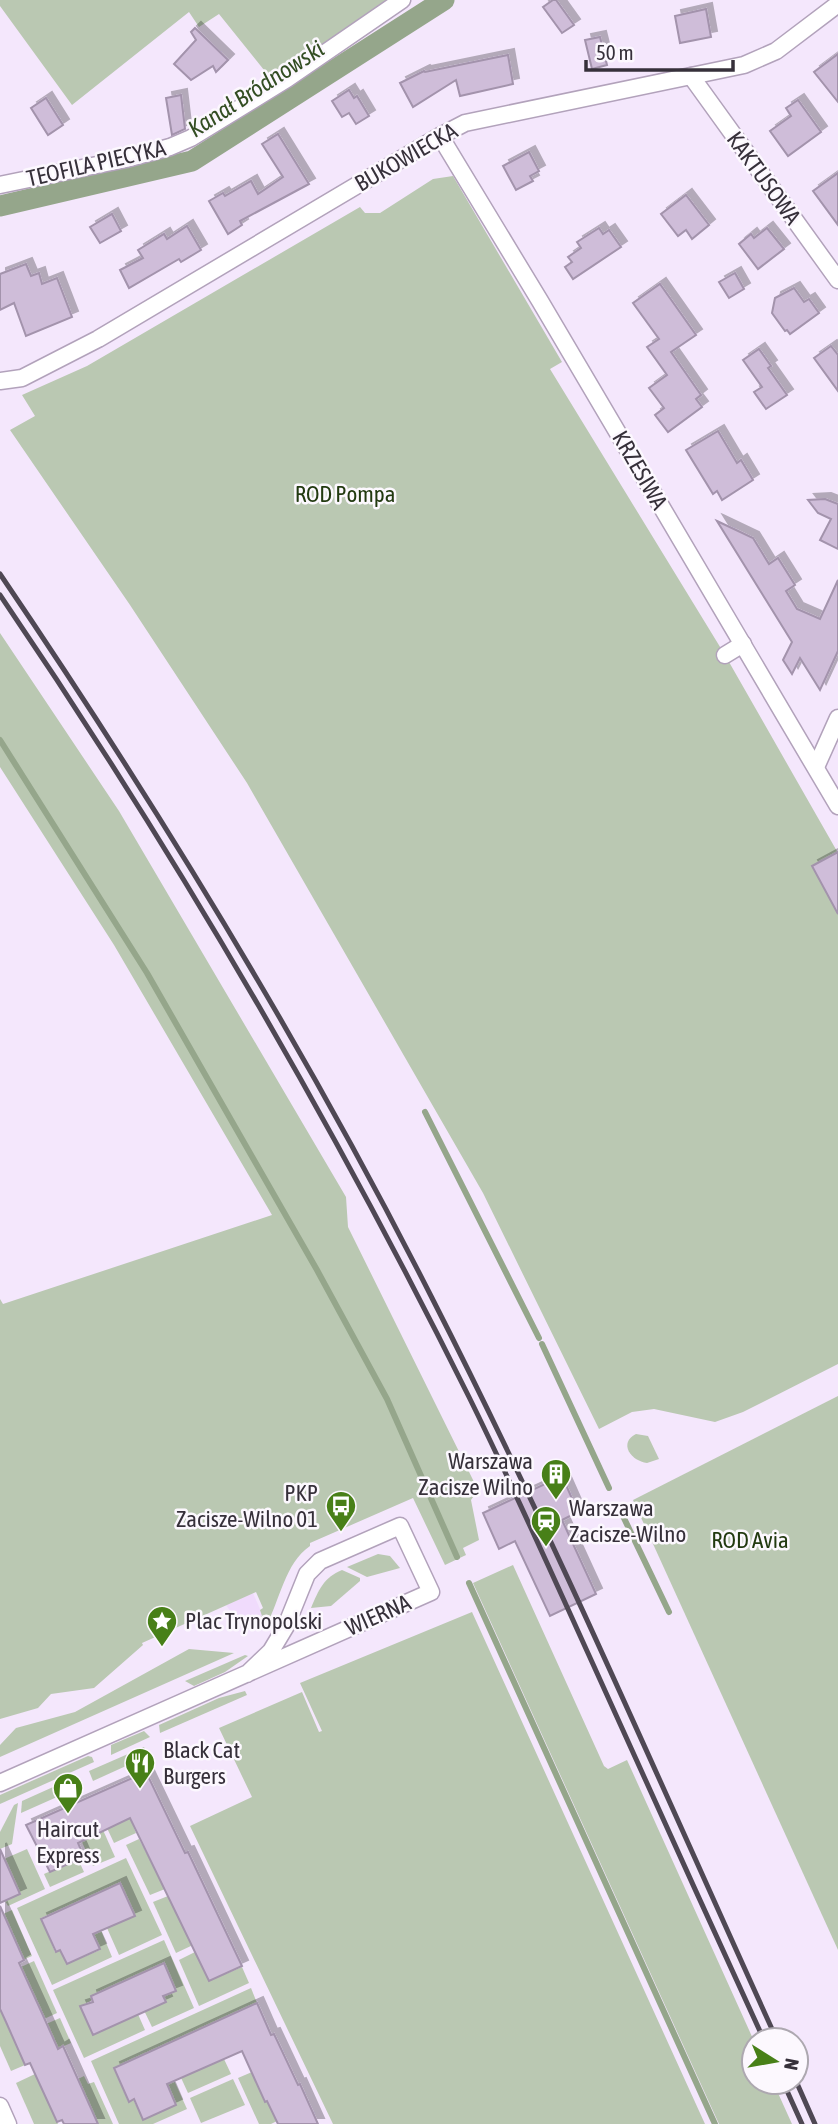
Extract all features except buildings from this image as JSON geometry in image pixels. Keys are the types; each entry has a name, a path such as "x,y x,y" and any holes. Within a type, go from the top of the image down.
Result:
{"street":[{"name":"TEOFILA PIECYKA","path":"0,185 126,159 191,138 286,79 402,0"},
{"name":"BUKOWIECKA","path":"0,381 22,377 98,340 465,123 744,65 776,51 838,4"},
{"name":"KAKTUSOWA","path":"691,76 838,280"},
{"name":"KRZESIWA","path":"440,136 838,806"},
{"path":"725,655 743,644"},
{"path":"816,767 838,718"},
{"name":"WIERNA","path":"0,1783 247,1674 430,1592 400,1526 320,1561 307,1574 286,1626 271,1651 247,1674"},
{"path":"0,2106 8,2124"}],"shaded area":[{"path":"253,1593 263,1616 241,1626 226,1605"}],"green space":[{"path":"0,0 393,0 272,80 219,14 199,27 189,12 72,105 0,6"},
{"name":"ROD Pompa","path":"453,176 562,362 550,369 725,655 838,853 838,1364 743,1412 715,1422 654,1409 632,1412 599,1429 483,1193 247,783 10,430 35,416 22,395 87,366 360,207 365,213 380,213 433,179"},
{"path":"0,633 119,811 346,1197 348,1227 478,1490 471,1500 479,1540 463,1548 466,1555 445,1565 413,1498 310,1543 289,1572 266,1626 246,1629 244,1625 262,1616 260,1610 263,1608 256,1592 142,1643 143,1645 94,1688 51,1694 38,1708 0,1719 0,1299 3,1304 272,1215 114,945 0,767"},
{"name":"ROD Avia","path":"838,1396 838,1950 633,1500"},
{"path":"636,1434 648,1436 659,1459 647,1463 632,1455 627,1447"},
{"path":"378,1554 390,1556 400,1568 367,1577 347,1567"},
{"path":"513,1565 604,1766 608,1769 627,1760 747,2026 740,2026 740,2096 779,2096 792,2124 719,2124 473,1583"},
{"path":"342,1570 360,1578 360,1581 331,1606 311,1608 326,1581"},
{"path":"472,1612 705,2124 333,2124 190,1826 252,1797 219,1728 302,1692 319,1732 322,1731 300,1683"},
{"path":"189,1649 234,1653 0,1757 0,1745 16,1728 75,1712"},
{"path":"248,1656 225,1672 194,1686 185,1681"},
{"path":"245,1691 247,1695 160,1733 159,1725 219,1698"},
{"path":"144,1731 150,1737 111,1755 111,1745"},
{"path":"144,1747 148,1756 93,1781 89,1771"},
{"path":"88,1756 92,1757 94,1762 0,1804 0,1795"},
{"path":"62,1783 66,1793 21,1813 22,1801"},
{"path":"18,1803 12,1844 0,1849 0,1832 14,1805"},
{"path":"130,1818 136,1833 114,1843 107,1828"},
{"path":"103,1830 115,1857 93,1866 81,1840"},
{"path":"139,1839 165,1889 150,1895 126,1845"},
{"path":"27,1849 45,1889 8,1906 5,1901 20,1894 4,1859"},
{"path":"126,1858 162,1935 119,1955 103,1919 119,1923 135,1916 120,1883 41,1918 55,1952 60,1950 67,1964 100,1950 92,1932 100,1928 112,1957 52,1985 17,1908"},
{"path":"78,1859 84,1872 50,1887 44,1874"},
{"path":"168,1896 193,1945 176,1953 153,1902"},
{"path":"12,1910 32,1956 18,1962 3,1914"},
{"path":"164,1940 194,2008 152,2027 140,2002 176,1990 163,1963 91,1996 92,2000 80,2007 93,2035 131,2018 137,2012 145,2030 84,2058 53,1990"},
{"path":"195,1952 209,1981 242,1967 249,1983 199,2006 179,1960"},
{"path":"34,1961 57,2013 44,2019 21,1967"},
{"path":"251,1988 257,2003 114,2069 128,2101 133,2099 143,2120 176,2105 165,2081 173,2078 187,2109 153,2124 119,2124 91,2061"},
{"path":"0,2010 25,2065 11,2071 0,2046"},
{"path":"60,2018 71,2043 57,2049 46,2024"},
{"path":"224,2059 231,2074 188,2093 177,2069"},
{"path":"252,2072 264,2101 268,2100 277,2121 271,2124 259,2124 238,2078"},
{"path":"35,2074 58,2124 34,2124 16,2083"},
{"path":"84,2076 88,2084 94,2082 113,2124 98,2124 78,2079"},
{"path":"233,2079 245,2105 201,2123 190,2098"}],"waterway":[{"name":"Kanał Bródnowski","path":"0,206 192,161 444,0"},
{"path":"0,740 147,973 317,1270 387,1399 457,1557"},
{"path":"425,1112 539,1338"},
{"path":"542,1344 609,1488"},
{"path":"622,1514 669,1612"},
{"path":"469,1583 715,2124"}],"railway":[{"path":"0,574 116,750 228,929 383,1204 478,1389 522,1482 609,1667 771,2026"},
{"path":"0,595 189,888 362,1191 502,1466 758,2026"},
{"path":"789,2096 802,2124"},
{"path":"803,2096 815,2124"}],"place":[{"name":"Warszawa Zacisze Wilno","path":"556,1501"},
{"name":"PKP Zacisze-Wilno 01","path":"341,1533"},
{"name":"Warszawa Zacisze-Wilno","path":"546,1548"},
{"name":"Plac Trynopolski","path":"162,1648"},
{"name":"Black Cat Burgers","path":"140,1790"},
{"name":"Haircut Express","path":"68,1815"}]}
